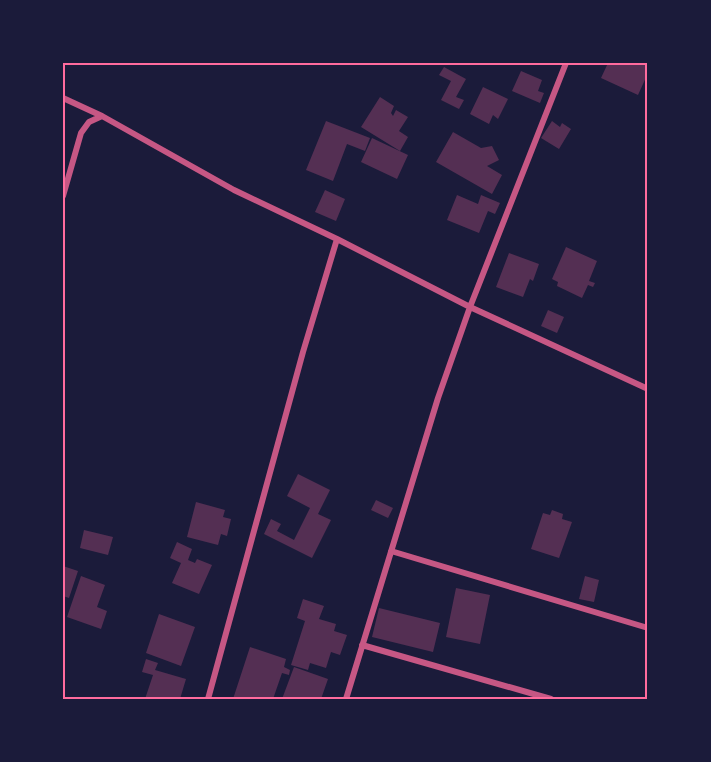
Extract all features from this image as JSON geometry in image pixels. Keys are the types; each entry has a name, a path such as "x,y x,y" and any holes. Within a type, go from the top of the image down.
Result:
{"street":[{"path":"346,699 438,398 470,307 566,63"},
{"path":"63,98 102,116 234,190 337,239 470,307 648,389"},
{"path":"63,196 81,133 89,122 102,116"},
{"path":"208,699 303,352 337,239"},
{"path":"391,551 648,628"},
{"path":"362,645 551,699"}],"building":[{"path":"608,63 648,64 648,73 638,95 601,78"},
{"path":"444,67 466,79 456,97 464,100 459,109 441,100 451,81 439,75"},
{"path":"521,71 542,80 538,91 544,93 540,103 512,91"},
{"path":"483,87 508,99 498,119 493,115 489,124 470,114"},
{"path":"380,97 394,106 391,113 393,116 396,110 408,117 399,131 408,137 400,151 361,127"},
{"path":"326,121 370,138 365,151 347,144 333,181 306,170"},
{"path":"552,121 560,127 562,123 571,129 559,149 541,138"},
{"path":"453,132 481,148 492,146 499,160 487,166 502,175 492,194 436,162"},
{"path":"372,138 408,155 397,179 361,162"},
{"path":"325,190 345,199 336,221 315,212"},
{"path":"457,195 478,204 481,195 500,203 495,214 488,211 479,233 447,220"},
{"path":"566,247 597,261 589,281 595,283 593,287 588,285 582,298 557,286 558,282 552,279"},
{"path":"509,253 539,264 533,281 530,279 523,297 496,287"},
{"path":"548,310 564,317 557,333 541,326"},
{"path":"298,474 330,490 318,514 331,520 312,558 264,534 271,519 281,524 277,531 294,540 310,508 287,496"},
{"path":"376,500 393,508 388,518 371,510"},
{"path":"196,502 225,510 223,517 231,519 227,536 221,534 218,545 187,537"},
{"path":"552,510 563,514 562,519 572,522 559,558 531,549 543,513 550,515"},
{"path":"84,530 113,537 108,555 80,548"},
{"path":"177,542 192,549 188,560 195,563 197,559 212,565 199,594 172,583 181,563 170,558"},
{"path":"63,566 78,571 69,598 63,596"},
{"path":"81,576 105,585 97,607 107,611 101,629 67,617"},
{"path":"585,576 599,580 594,602 579,599"},
{"path":"456,588 490,595 480,644 446,637"},
{"path":"303,599 324,606 319,619 336,624 334,631 347,635 340,655 331,652 326,668 310,663 308,670 291,665 305,621 297,618"},
{"path":"379,608 440,623 433,652 372,637"},
{"path":"159,614 195,627 181,666 146,653"},
{"path":"250,647 286,659 284,667 290,670 289,675 282,673 273,699 233,699"},
{"path":"146,659 158,663 155,670 186,679 180,699 169,697 169,699 145,699 153,675 142,672"},
{"path":"294,667 328,679 321,699 282,699"}]}
